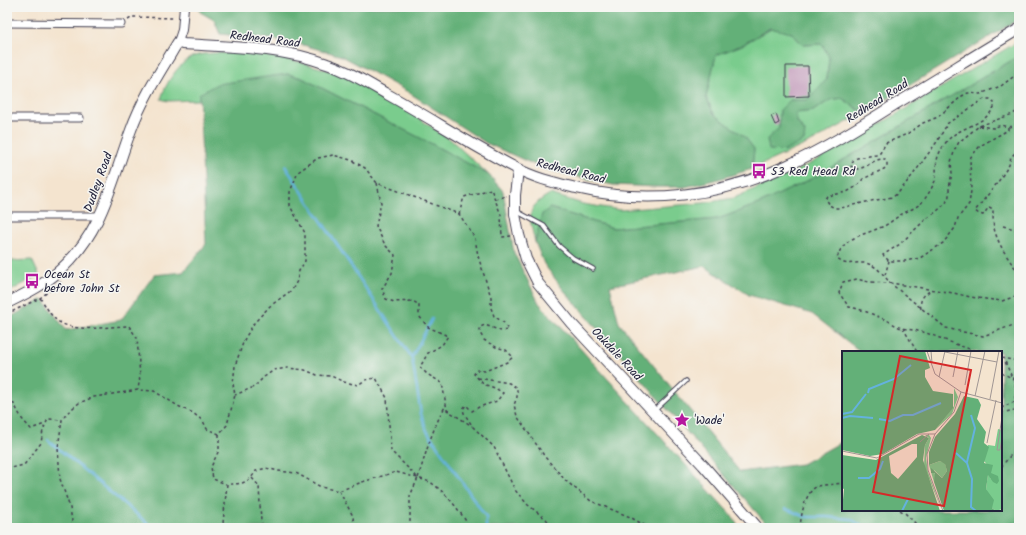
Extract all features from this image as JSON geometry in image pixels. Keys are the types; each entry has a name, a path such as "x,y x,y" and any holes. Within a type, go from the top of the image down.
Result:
{"main road":[{"name":"Redhead Road","path":"178,42 183,44 281,51 328,64 351,74 518,170 557,183 596,192 636,197 671,196 728,187 786,167 849,133 1019,29"},
{"name":"Dudley Road","path":"9,299 38,286 58,272 78,251 90,235 100,216 131,129 142,104 178,42"},
{"name":"Oakdale Road","path":"518,170 515,210 519,235 538,283 567,318 706,469 758,528"}],"street":[{"path":"178,42 182,30 184,7"},
{"path":"7,23 121,24"},
{"path":"7,118 80,118"},
{"path":"7,216 100,216"}],"lane":[{"path":"515,210 544,226 559,246 573,258 593,269"},
{"path":"653,412 686,381"}],"path":[{"path":"121,24 132,17 174,18"},
{"path":"1019,76 1013,77 1001,86 980,94 968,93 962,96 938,117 923,123 907,134 886,143 880,153 857,158 853,161 851,166 854,169 860,170 880,158 885,159 887,166 884,169 863,179 857,186 847,192 827,196 825,199 828,205 835,208 841,208 893,197 916,172 931,152 948,124 984,99 990,99 995,105 992,112 981,121 948,140 943,147 939,154 935,168 935,180 923,202 884,226 853,238 839,251 837,260 844,264 862,262 877,268 890,283 946,328 983,336 1019,323"},
{"path":"888,261 883,255 900,244 925,220 946,203 949,196 952,173 951,162 959,142 980,126 1013,114 1019,110"},
{"path":"980,126 993,128 1001,125 1008,127 1019,124"},
{"path":"888,261 905,261 920,258 943,243 955,228 958,218 969,204 971,191 970,158 980,146 1008,130 1008,127"},
{"path":"1019,149 1011,157 1009,165 998,182 975,211 979,214 983,214 989,207 993,209 994,228 998,240 1019,273"},
{"path":"470,528 465,518 432,484 418,478 396,472 369,479 339,491 322,487 296,473 266,468 256,471 252,478 241,484 227,484 213,480 211,467 219,450 219,434 227,425 235,395 233,384 235,366 244,340 254,323 270,306 292,290 304,261 305,234 290,206 290,192 298,172 318,158 333,155 351,160 365,168 377,183 381,203 376,226 385,245 395,255 392,273 382,289 386,299 394,302 413,301 419,305 419,316 428,327 448,336 442,345 428,353 420,367 427,374 442,384 447,410 473,427 494,447 514,490 528,505 546,519 554,528"},
{"path":"377,183 459,214 475,238 478,256 491,297 491,308 494,316 504,323 508,330 501,331 485,325 480,327 480,333 484,340 496,347 506,350 513,357 507,362 485,371 476,370 474,374 483,384 495,388 503,393 496,401 472,411 466,405 463,409 464,413 473,427"},
{"path":"459,214 464,197 491,188 501,216 502,237"},
{"path":"495,199 515,195"},
{"path":"1003,226 1019,230"},
{"path":"884,276 888,261"},
{"path":"978,351 942,340 928,333 903,328 861,309 849,307 839,293 843,282 857,279 1002,301 1019,295"},
{"path":"921,309 920,304 922,298 926,293 933,290"},
{"path":"40,298 55,319 69,326 88,329 129,326 137,338 140,363 138,390"},
{"path":"903,328 916,351"},
{"path":"1002,408 1014,402 1018,389 1004,359 1019,360"},
{"path":"235,395 254,387 274,370 288,368 305,370 317,376 331,376 344,382 358,385 365,380 376,378 387,398 391,451 418,478"},
{"path":"1002,373 1019,381"},
{"path":"478,378 509,383 517,388 517,397 514,405 516,416 545,457 566,481 591,501 630,517 649,528"},
{"path":"73,528 70,508 60,479 58,463 59,436 62,420 67,412 79,403 94,397 138,390 154,391 178,406 193,413 203,421 207,429 219,434"},
{"path":"7,400 14,404 22,419 31,429 45,424"},
{"path":"410,528 410,496 418,478 432,433 446,406"},
{"path":"1002,413 1019,409"},
{"path":"7,469 24,465 42,442 43,430 48,419 62,420"},
{"path":"1002,466 1019,448"},
{"path":"252,478 259,486 261,522 264,528"},
{"path":"800,528 802,509 812,490 819,485 842,483"},
{"path":"220,528 223,522 227,484"},
{"path":"339,491 352,516 354,528"},
{"path":"902,511 920,528"},
{"path":"1005,528 1019,520"}],"green space":[{"path":"200,7 1019,7 1019,19 869,110 859,110 842,98 830,100 813,111 796,113 797,122 805,132 804,141 785,151 769,150 767,139 779,128 780,110 790,100 807,100 827,79 829,57 822,44 803,45 792,33 770,28 742,45 716,55 706,97 714,114 745,137 754,149 752,169 685,187 657,187 613,185 542,168 486,143 408,92 342,56 289,41 220,34 214,20 200,12"},
{"path":"771,28 792,33 803,45 822,44 829,57 827,79 807,100 790,100 780,110 779,128 805,132 797,122 796,113 813,111 830,100 842,98 859,110 869,110 813,141 752,169 754,149 745,137 714,114 706,97 716,55 742,45"},
{"path":"1019,41 1019,56 813,178 761,203 718,219 613,228 550,208 539,229 535,242 531,226 531,214 536,204 550,194 583,204 620,210 703,203 734,198 800,169 845,145"},
{"path":"214,53 252,53 300,62 349,76 408,111 451,140 489,175 430,143 302,78 288,74 199,94 199,100 168,101 161,99 169,81 182,64 194,56"},
{"path":"1019,56 1019,528 770,528 562,288 544,264 535,242 542,214 550,208 613,228 718,219 761,203 813,178","holes":["704,266 749,295 812,314 860,351 1002,351 1002,511 842,511 842,442 802,464 740,472 619,323 610,286"]},
{"path":"287,74 302,78 430,143 489,175 503,191 514,253 539,303 733,517 740,528 7,528 7,319 43,299 66,330 121,320 154,275 183,272 206,244 199,94 217,84"},
{"path":"32,260 39,275 7,293 7,261"}],"building":[{"path":"786,66 808,66 809,96 786,97"},
{"path":"776,114 779,123 775,125 771,116"}],"waterway":[{"path":"285,166 412,358 421,414 427,431 486,517 486,528"},
{"path":"412,357 432,319"},
{"path":"48,440 153,528"},
{"path":"786,509 806,517 851,519 865,528"}],"place":[{"name":"53 Red Head Rd","path":"759,171"},
{"name":"Ocean St before John St","path":"32,281"},
{"name":"'Wade'","path":"682,420"}]}
